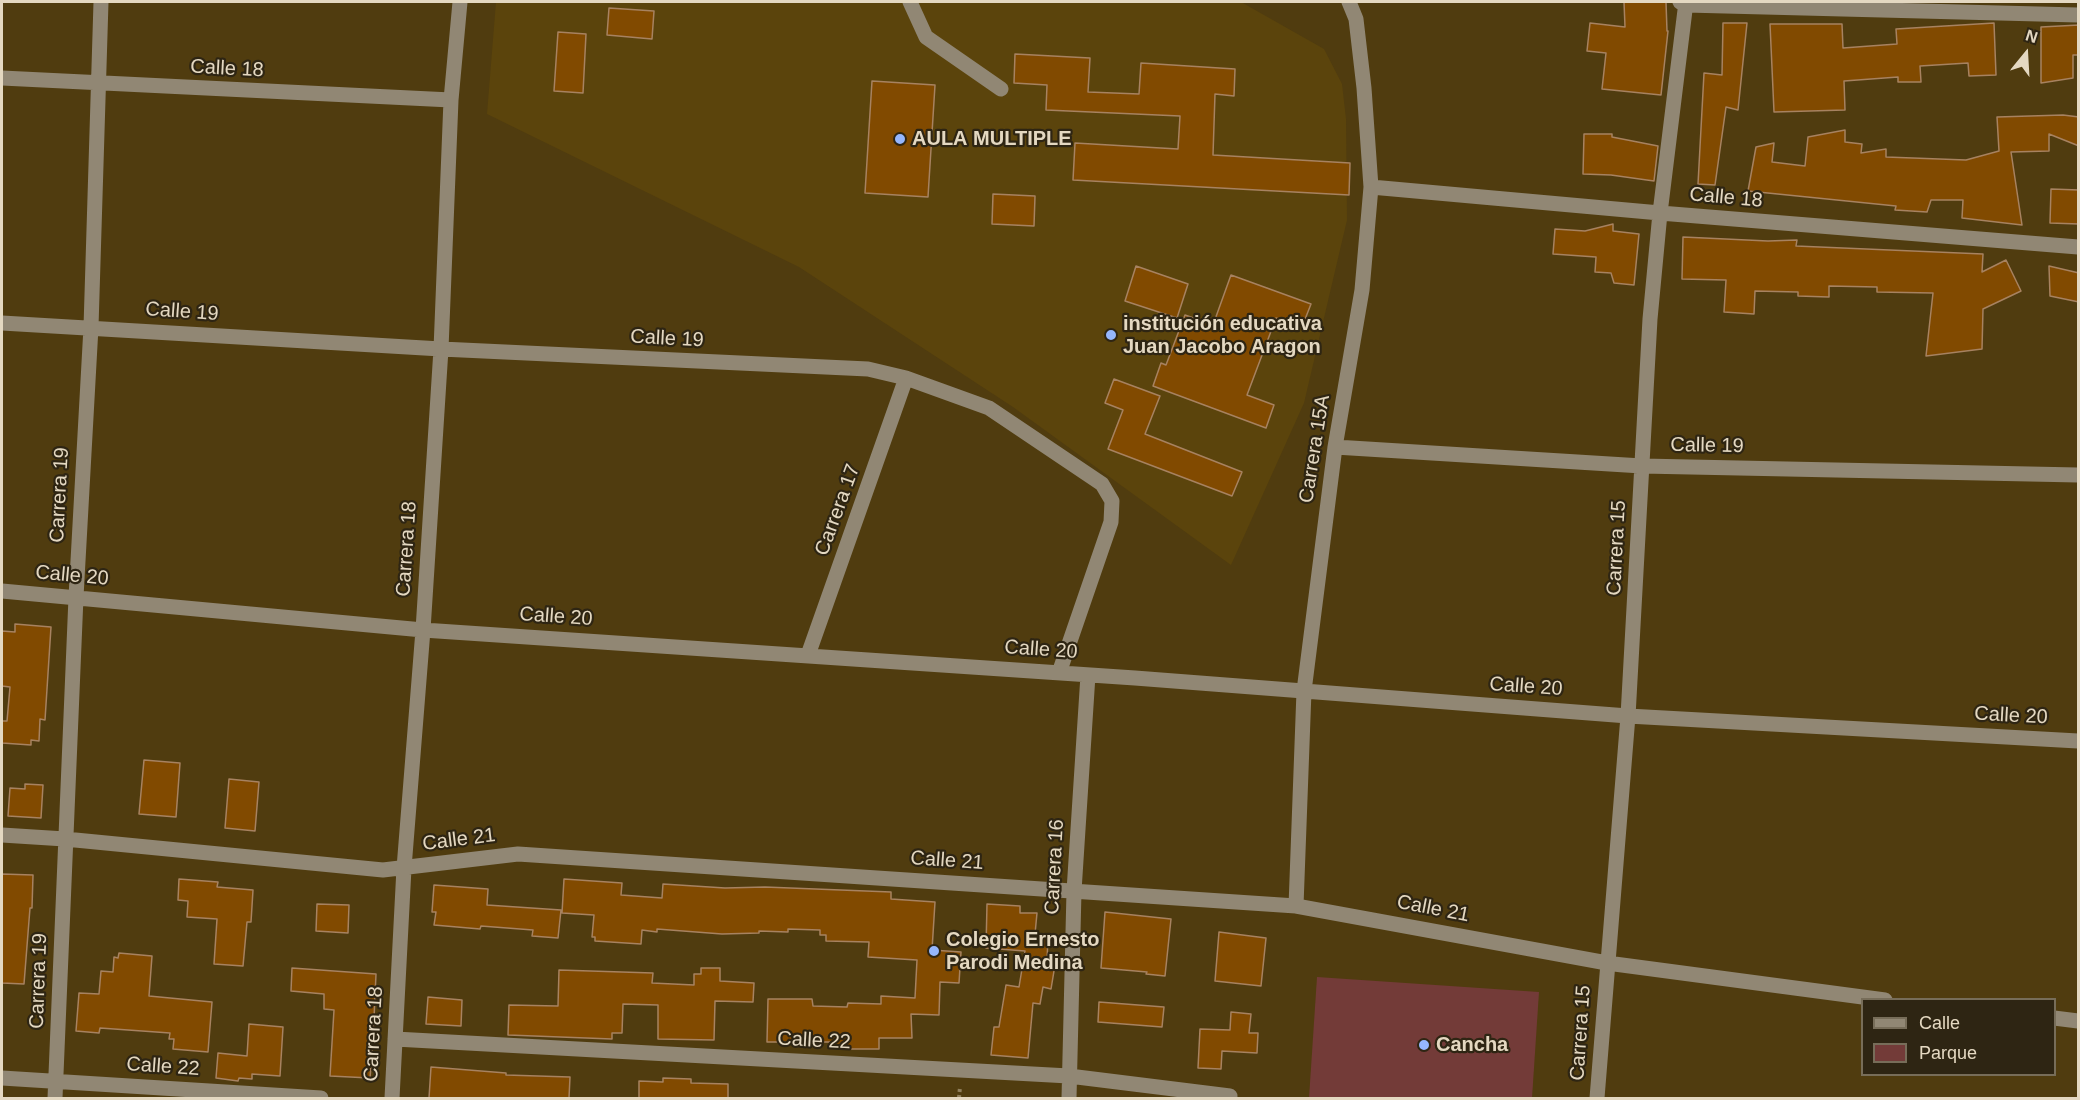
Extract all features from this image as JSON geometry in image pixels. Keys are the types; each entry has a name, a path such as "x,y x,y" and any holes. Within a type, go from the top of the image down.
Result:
{"street":[{"name":"Carrera 19","path":"55,1098 76,597 91,327 101,2"},
{"name":"Carrera 18","path":"392,1098 404,868 423,630 441,349 451,100 460,2"},
{"path":"910,2 926,37 1000,89"},
{"name":"Carrera 15A","path":"1296,906 1304,691 1335,447 1362,290 1371,187 1364,88 1356,19 1349,2"},
{"path":"1684,3 2079,15"},
{"name":"Carrera 15","path":"1597,1098 1628,716 1650,319 1684,3"},
{"name":"Calle 18","path":"2,78 451,100"},
{"name":"Calle 18","path":"1371,187 2079,247"},
{"name":"Calle 19","path":"2,323 441,349 868,369 906,378 990,408 1102,484 1112,501 1111,522 1059,673"},
{"name":"Carrera 17","path":"808,655 906,378"},
{"name":"Calle 19","path":"1335,447 1642,466 2079,476"},
{"name":"Calle 20","path":"2,591 423,630 808,655 1628,716 2079,741"},
{"name":"Carrera 16","path":"1069,1098 1074,891 1088,675"},
{"name":"Calle 21","path":"2,835 383,870 518,854 1296,906 1607,963 1877,998"},
{"path":"2056,1018 2079,1021"},
{"name":"Calle 22","path":"395,1039 1069,1076 1230,1096"},
{"name":"Calle 22","path":"2,1078 321,1098"}],"shaded area":[{"name":"institución educativa Juan Jacobo Aragon","path":"496,2 1241,2 1324,49 1342,84 1346,119 1347,220 1304,403 1231,565 1013,407 799,267 487,114"}],"green space":[{"name":"Cancha","path":"1317,977 1539,992 1532,1098 1309,1098"}],"building":[{"path":"1624,2 1666,2 1668,31 1661,95 1602,89 1606,53 1587,51 1590,23 1625,27"},
{"path":"609,8 654,11 652,39 607,35"},
{"path":"1723,23 1747,23 1738,110 1726,107 1715,185 1698,184 1704,73 1722,75"},
{"path":"1994,23 1996,75 1969,76 1968,63 1920,66 1921,82 1898,82 1898,77 1844,81 1845,110 1774,112 1770,24 1842,24 1843,48 1897,44 1896,29"},
{"path":"2079,25 2079,55 2073,55 2073,78 2041,83 2041,27"},
{"path":"558,32 586,34 583,93 554,91"},
{"path":"1015,54 1090,58 1088,92 1139,94 1141,63 1235,69 1234,96 1215,94 1213,155 1350,163 1349,195 1073,180 1075,143 1178,149 1180,116 1046,110 1047,85 1014,83"},
{"name":"AULA MULTIPLE","path":"872,81 935,85 928,197 865,193"},
{"path":"2063,115 2079,117 2079,146 2049,134 2049,151 2011,152 2022,225 1962,218 1963,200 1931,200 1927,212 1895,210 1896,206 1748,191 1756,147 1774,143 1772,162 1805,166 1808,137 1845,130 1845,142 1862,144 1861,153 1886,149 1886,157 1966,160 1999,151 1997,117"},
{"path":"1584,134 1612,134 1612,137 1658,146 1654,181 1583,174"},
{"path":"2051,189 2079,190 2079,224 2050,223"},
{"path":"993,194 1035,196 1034,226 992,224"},
{"path":"1613,224 1613,231 1639,234 1634,285 1614,283 1611,273 1595,272 1596,257 1553,254 1555,229 1585,231"},
{"path":"1683,237 1797,240 1796,246 1983,254 1982,272 2006,260 2021,291 1983,309 1982,349 1926,356 1933,293 1877,292 1877,287 1829,286 1829,297 1798,296 1798,292 1755,291 1754,314 1724,312 1726,280 1682,279"},
{"path":"1136,266 1188,284 1177,318 1125,301"},
{"path":"2049,266 2079,273 2079,302 2050,296"},
{"path":"1231,275 1311,304 1302,327 1276,318 1247,395 1274,405 1266,428 1153,386 1161,363 1166,365 1185,315 1213,325"},
{"path":"1114,379 1160,396 1145,434 1242,472 1232,496 1108,449 1123,410 1105,403"},
{"path":"15,624 51,627 45,720 40,719 39,741 31,740 31,745 2,743 2,721 7,721 10,687 2,686 2,631 15,632"},
{"path":"144,760 180,763 176,817 139,814"},
{"path":"229,779 259,782 255,831 225,828"},
{"path":"25,784 43,785 41,818 8,816 10,788 25,789"},
{"path":"2,874 33,875 24,984 2,983"},
{"path":"179,879 218,882 217,887 253,890 251,922 247,922 243,966 214,964 217,919 187,917 188,901 178,900"},
{"path":"564,879 622,883 621,895 662,898 663,884 725,888 765,887 891,892 891,899 935,902 932,950 961,952 959,983 940,982 939,1015 911,1014 912,1038 879,1038 879,1049 848,1049 848,1046 836,1047 836,1042 767,1042 768,999 812,999 813,1006 847,1007 848,1003 881,1004 881,996 915,998 917,960 868,957 869,942 826,941 826,935 820,935 820,930 788,929 788,932 759,931 759,933 722,934 657,929 657,932 642,930 641,944 595,941 595,937 592,937 594,915 562,913"},
{"path":"434,885 488,889 487,905 561,910 558,938 532,936 533,930 434,925 436,912 432,912"},
{"path":"317,904 349,905 348,933 316,931"},
{"path":"987,904 1020,906 1020,913 1037,913 1035,934 1048,935 1047,963 1055,965 1051,989 1043,987 1040,1004 1033,1003 1028,1058 991,1055 994,1027 999,1027 1006,985 1019,987 1025,951 986,948"},
{"path":"1105,912 1171,919 1165,976 1101,968"},
{"path":"1219,932 1266,938 1261,986 1215,981"},
{"path":"119,953 152,956 149,996 212,1002 208,1052 173,1049 174,1039 169,1039 170,1033 100,1028 99,1033 76,1031 79,993 99,994 101,971 113,972 114,957 118,958"},
{"path":"292,968 376,974 370,1078 330,1076 334,1010 324,1009 324,994 291,991"},
{"path":"701,968 720,968 720,981 754,983 753,1002 715,1001 714,1040 658,1039 658,1005 623,1004 622,1033 612,1033 612,1039 508,1035 509,1005 558,1006 559,970 653,973 652,983 694,985 694,974 701,974"},
{"path":"428,997 462,1000 461,1026 426,1024"},
{"path":"1099,1002 1164,1007 1162,1027 1098,1022"},
{"path":"1231,1012 1251,1014 1249,1033 1258,1033 1257,1053 1222,1051 1221,1069 1198,1068 1200,1029 1230,1030"},
{"path":"249,1024 283,1027 280,1076 252,1074 252,1079 239,1078 238,1081 216,1078 218,1053 247,1056"},
{"path":"431,1067 506,1073 506,1075 570,1077 569,1098 429,1098"},
{"path":"663,1078 691,1079 691,1083 728,1084 728,1098 639,1098 639,1081 663,1082"}],"place":[{"name":"AULA MULTIPLE","path":"900,139"},
{"name":"institución educativa Juan Jacobo Aragon","path":"1111,335"},
{"name":"Colegio Ernesto Parodi Medina","path":"934,951"},
{"name":"Cancha","path":"1424,1045"}]}
